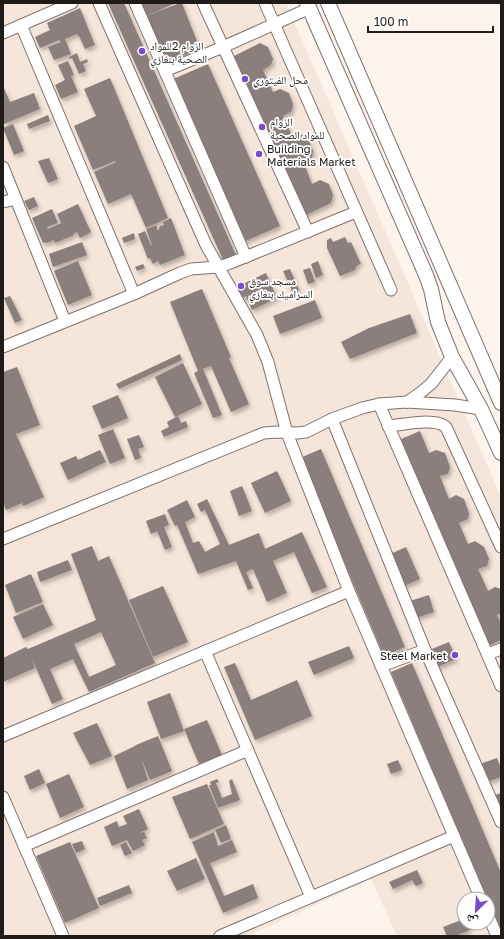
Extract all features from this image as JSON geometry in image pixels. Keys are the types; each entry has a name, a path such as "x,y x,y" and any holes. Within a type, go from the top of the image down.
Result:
{"main road":[{"path":"328,3 501,403"},
{"path":"309,6 426,275 438,322 452,357 501,453"}],"lane":[{"path":"3,33 72,3"},
{"path":"99,3 206,245 257,335 268,362 287,433 349,591 478,891"},
{"path":"135,3 246,257"},
{"path":"204,3 308,232"},
{"path":"266,3 391,290"},
{"path":"164,71 275,24 309,6"},
{"path":"21,25 134,294"},
{"path":"3,166 64,321"},
{"path":"3,202 16,199"},
{"path":"3,347 64,321 134,294 180,273 192,269 218,267 356,212"},
{"path":"407,402 431,384 452,357"},
{"path":"3,540 264,433 306,432 332,419 362,408 379,404 407,402 455,405 480,410"},
{"path":"379,404 501,686"},
{"path":"332,419 425,650 501,822"},
{"path":"388,426 434,422 442,424 446,427 501,547"},
{"path":"3,736 349,591"},
{"path":"488,654 501,649"},
{"path":"382,666 425,650"},
{"path":"205,651 311,897"},
{"path":"24,846 248,750"},
{"path":"3,797 63,936"},
{"path":"220,936 454,836"}],"shaded area":[{"path":"3,3 286,3 501,497 501,936 397,936 371,879 248,936 3,936"}],"building":[{"path":"108,3 124,3 236,255 223,260"},
{"path":"140,3 176,3 146,16"},
{"path":"182,3 200,49 164,63 146,16"},
{"path":"80,8 95,45 85,49 77,34 65,39 71,54 54,60 48,47 61,42 59,40 40,48 35,37 50,30 47,23"},
{"path":"260,43 268,47 273,59 271,65 263,70 273,92 280,89 289,93 293,104 292,111 283,116 293,138 300,134 308,138 313,151 312,158 303,161 312,184 320,180 329,184 333,195 331,203 304,216 234,56"},
{"path":"77,53 80,62 87,59 88,62 83,64 86,71 79,74 72,58 70,59 69,57"},
{"path":"68,61 74,75 71,76 78,92 61,99 55,85 65,80 58,65"},
{"path":"208,64 280,226 243,242 171,80"},
{"path":"110,78 168,218 146,228 131,194 108,204 94,172 116,162 115,161 93,170 74,126 96,116 84,89"},
{"path":"3,86 10,102 34,93 40,109 4,124"},
{"path":"48,115 50,121 29,129 27,124"},
{"path":"13,124 24,151 14,155 3,128"},
{"path":"49,158 58,179 48,183 38,161"},
{"path":"34,197 38,206 29,210 24,201"},
{"path":"78,204 91,232 80,238 77,232 73,234 74,235 55,243 54,240 43,243 32,218 52,209 58,223 47,227 48,229 61,223 57,214"},
{"path":"171,218 185,255 160,265 158,261 153,264 150,258 148,259 138,234 145,231 152,245 146,229 156,225 158,231 160,226 164,225 163,222"},
{"path":"134,233 135,239 124,243 122,238"},
{"path":"345,237 348,243 351,242 361,264 357,265 355,270 340,276 327,248 327,240 331,238 333,242"},
{"path":"82,242 87,255 53,267 49,254"},
{"path":"78,261 92,295 68,305 54,271"},
{"path":"318,261 323,275 316,278 311,264"},
{"path":"143,264 145,268 137,271 135,267"},
{"path":"310,268 315,282 308,284 303,270"},
{"path":"290,269 299,290 293,293 283,271"},
{"path":"266,273 277,298 252,310 246,296 241,298 236,289"},
{"path":"202,289 249,404 231,412 211,366 203,369 222,415 213,418 194,373 198,371 170,302"},
{"path":"10,296 22,320 15,323 4,298"},
{"path":"315,300 322,318 280,334 273,316"},
{"path":"410,314 417,333 350,359 341,342 369,328"},
{"path":"180,354 182,360 119,389 116,384"},
{"path":"183,363 202,404 175,417 155,377"},
{"path":"17,367 40,425 16,434 44,497 23,506 22,503 6,510 3,502 3,372"},
{"path":"118,395 128,418 102,429 92,406"},
{"path":"178,416 181,423 186,421 188,427 164,437 161,431 169,427 167,422"},
{"path":"113,429 125,458 110,464 98,435"},
{"path":"420,431 429,453 436,450 445,453 450,467 448,474 440,476 449,499 456,495 464,499 469,513 468,519 459,523 468,544 475,541 484,547 489,559 487,566 478,569 488,591 495,587 501,589 501,613 497,615 501,623 501,640 488,646 401,439"},
{"path":"139,435 144,447 138,449 141,458 135,460 127,439"},
{"path":"321,449 405,647 384,656 300,458"},
{"path":"100,450 106,462 68,480 60,463 76,456 78,460"},
{"path":"277,471 291,501 265,513 251,483"},
{"path":"242,486 252,511 239,516 230,491"},
{"path":"207,499 229,545 259,533 265,549 302,532 327,587 312,593 294,552 273,561 287,593 267,602 253,569 246,572 253,588 248,590 236,561 198,574 177,525 175,526 167,510 187,500 195,517 185,522 193,543 199,541 205,552 220,544 205,510 201,512 197,504"},
{"path":"165,514 169,525 164,527 172,547 165,550 157,531 151,534 146,521"},
{"path":"92,546 98,561 109,556 155,663 89,692 73,659 50,669 63,699 52,704 32,659 35,668 3,682 3,658 26,647 28,649 96,620 71,554","holes":["101,632 116,665 89,677 74,644"]},
{"path":"406,547 420,579 402,587 388,555"},
{"path":"68,560 72,570 40,582 37,572"},
{"path":"31,574 43,602 16,613 5,585"},
{"path":"163,586 188,642 153,657 129,600"},
{"path":"429,595 434,612 416,618 410,601"},
{"path":"43,604 53,625 23,639 13,617"},
{"path":"449,642 456,659 435,668 427,651"},
{"path":"349,646 354,658 314,675 308,662"},
{"path":"235,663 251,700 297,680 312,716 255,740 224,667"},
{"path":"412,663 501,873 501,932 496,920 496,891 484,891 391,672"},
{"path":"170,693 184,731 161,739 147,702"},
{"path":"207,720 222,755 199,764 184,729"},
{"path":"97,723 112,756 90,765 73,733"},
{"path":"158,736 172,771 150,780 141,758 148,780 127,789 114,756"},
{"path":"497,758 501,769 501,777 484,783 477,765"},
{"path":"398,760 402,770 391,774 387,764"},
{"path":"39,769 45,783 30,790 24,776"},
{"path":"69,774 84,807 60,818 46,784"},
{"path":"217,779 219,782 216,783 222,798 232,794 229,781 232,779 240,800 218,808 209,785 211,785 210,782"},
{"path":"207,784 224,824 190,839 172,797"},
{"path":"501,793 501,818 492,796"},
{"path":"139,809 148,829 139,833 144,832 147,838 142,840 145,845 133,851 127,840 112,846 104,827 117,821 119,827 127,824 123,816"},
{"path":"226,825 231,839 221,843 215,830"},
{"path":"214,832 218,846 232,840 237,852 210,863 224,896 253,884 258,898 223,913 192,842"},
{"path":"82,841 85,849 76,853 72,844"},
{"path":"70,842 99,908 65,923 36,856"},
{"path":"126,842 132,853 125,856 120,845"},
{"path":"196,858 205,879 177,891 167,871"},
{"path":"417,870 423,883 416,886 412,880 393,889 389,882"},
{"path":"129,885 132,893 100,906 97,898"},
{"path":"456,922 456,931 468,931 455,936 447,936 443,927"}],"place":[{"name":"الزوام 2للمواد الصحية بنغازي","path":"142,51"},
{"name":"محل الفيتوري","path":"245,79"},
{"name":"الزوام للمواد الصحية","path":"262,127"},
{"name":"Building Materials Market","path":"259,154"},
{"name":"مسجد سوق السراميك بنغازي","path":"241,286"},
{"name":"Steel Market","path":"455,655"}]}
